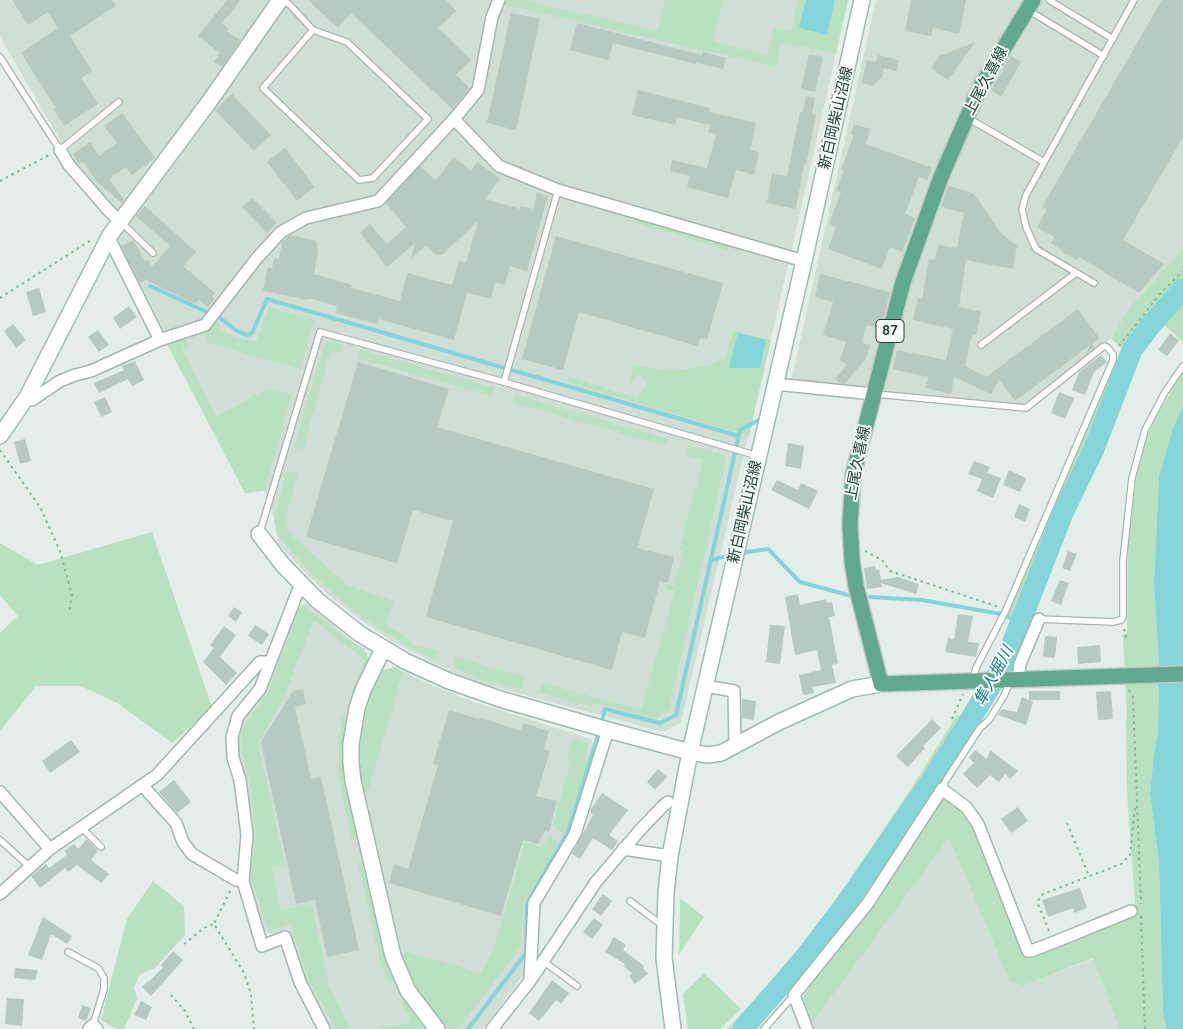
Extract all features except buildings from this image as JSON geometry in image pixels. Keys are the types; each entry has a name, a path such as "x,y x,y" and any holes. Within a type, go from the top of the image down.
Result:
{"main road":[{"name":"上尾久喜線","path":"880,684 856,586 851,548 850,508 853,475 903,282 941,177 981,86 1030,5"},
{"path":"880,684 1012,679 1128,682 1183,674"}],"street":[{"path":"0,436 27,397 120,221 282,0"},
{"path":"27,397 32,400 60,381 91,371 160,340 204,325 257,258 281,232 306,218 378,201 454,119 478,90 492,17 499,0"},
{"name":"新白岡柴山沼線","path":"673,1029 664,958 664,926 670,856 690,752 804,261 862,0"},
{"path":"454,119 499,166 558,190 804,261"},
{"path":"60,150 69,165 120,221"},
{"path":"110,237 160,340"},
{"path":"775,384 873,394"},
{"path":"259,534 283,565 337,617 383,649 428,672 472,690 690,752 714,754 735,746 779,722 835,696 864,686 880,684"},
{"path":"301,583 260,689 238,716 232,737 233,758 240,780 247,835 240,881 262,946 285,938 300,982 324,1029"},
{"path":"1012,679 1039,619"},
{"path":"383,649 363,690 357,708 351,744 353,781 392,956 408,991 437,1029"},
{"path":"0,894 50,848 157,775 260,662 270,662"},
{"path":"705,686 734,691 735,746"},
{"path":"530,981 534,903 575,834 608,730"},
{"path":"142,785 176,823 183,842 192,854 240,881"},
{"path":"807,1029 794,995 868,903 942,789 966,807 978,824 1028,951 1136,909"},
{"path":"0,792 50,848"},
{"path":"492,1029 530,981 596,882 623,849 668,802"},
{"path":"623,849 670,856"}],"lane":[{"path":"282,0 290,5 314,30 347,42 428,119 373,178 359,180 263,88 314,30"},
{"path":"1049,0 1113,39"},
{"path":"1094,283 1036,250 1026,228 1022,209 1026,195 1134,0"},
{"path":"1030,5 1104,56"},
{"path":"0,57 60,150 119,102"},
{"path":"967,117 1044,162"},
{"path":"504,382 558,190"},
{"path":"120,221 153,253"},
{"path":"981,345 1076,273"},
{"path":"259,534 320,332 504,382 758,456"},
{"path":"873,394 1026,408 1104,346 1113,354 1114,360 1006,610 969,680"},
{"path":"1039,619 1113,622 1121,620 1124,615 1123,561 1132,478 1136,460 1145,430 1165,392 1183,366"},
{"path":"942,789 980,728 989,720 1012,679"},
{"path":"82,827 101,847"},
{"path":"0,840 30,867"},
{"path":"630,901 664,926"},
{"path":"68,952 98,968 104,978 104,989 93,1028"},
{"path":"543,961 577,986"},
{"path":"764,1029 794,995"}],"path":[{"path":"0,181 60,150"},
{"path":"0,298 95,238 110,237"},
{"path":"1113,354 1160,294 1183,271"},
{"path":"0,450 40,507 60,551 72,595 69,612"},
{"path":"851,548 858,547 882,560 890,571 1006,610"},
{"path":"1121,620 1127,641"},
{"path":"952,719 969,680"},
{"path":"1128,682 1133,697 1136,800 1136,909"},
{"path":"1052,943 1049,929 1038,904 1040,898 1043,894 1121,864 1130,854 1136,800"},
{"path":"1067,823 1089,876"},
{"path":"184,944 204,928 214,924 240,881"},
{"path":"1142,917 1145,1029"},
{"path":"214,924 244,973 251,994 254,1029"},
{"path":"171,994 185,1010 194,1029"}],"shaded area":[{"path":"0,0 273,0 202,102 118,212 113,212 101,193 77,169 0,37"},
{"path":"288,0 848,0 681,722 664,732 487,685 452,672 393,642 331,597 307,575 276,540 279,537 265,491 245,493 116,247 117,235"},
{"path":"876,0 1025,0 971,90 936,169 915,228 868,388 864,390 791,382"},
{"path":"1042,0 1183,0 1183,249 1130,307 1111,338 1027,405 884,392 882,389 916,260 921,259 950,172 980,103"},
{"path":"309,604 351,640 365,649 368,661 381,671 395,667 468,700 591,739 597,751 571,833 529,904 525,973 483,1029 328,1029 325,1018 315,1004 304,978 288,929 271,934 264,931 247,876 236,745 241,719 294,610 299,610 300,606"},
{"path":"949,838 1010,982 1023,986 1137,942 1140,1029 814,1029 812,1023"}],"green space":[{"path":"506,0 523,0 658,31 665,0 723,0 713,42 767,55 774,28 791,32 798,0 848,0 836,54 781,42 776,67 505,5"},
{"path":"638,219 729,246 728,250 637,223"},
{"path":"1183,249 1183,280 1150,313 1125,351 1097,417 1082,460 1051,523 1014,612 1011,616 1006,614 1122,349 1111,338 1130,307"},
{"path":"1183,305 1183,342 1164,325"},
{"path":"269,307 314,320 300,369 209,343 203,330 208,329 217,319 221,330 236,339 256,341"},
{"path":"734,331 771,340 749,436 567,382 569,377 637,398 648,382 638,374 633,381 630,381 633,365 664,370 684,370 712,364 725,358"},
{"path":"184,337 189,345 182,349 216,416 269,388 291,394 265,490 245,493 168,345"},
{"path":"331,341 342,344 340,353 330,352 303,450 294,447 324,345"},
{"path":"360,350 495,388 492,396 357,358"},
{"path":"1183,372 1183,406 1173,428 1159,476 1154,584 1159,664 1158,730 1150,793 1159,864 1163,1011 1166,1029 1120,1029 1093,958 1023,986 1010,982 949,838 812,1023 803,998 805,994 941,800 948,798 971,824 1025,956 1028,957 1131,915 1136,916 1127,793 1127,718 1123,635 1127,633 1128,545 1138,467 1146,439 1158,413"},
{"path":"514,394 668,439 665,446 512,402"},
{"path":"688,445 724,455 725,463 669,710 656,719 595,703 592,707 540,693 543,683 641,710 675,591 666,589 668,584 673,586 684,551 679,550 703,460 686,455"},
{"path":"287,471 298,473 285,518 288,532 347,585 394,600 385,626 394,629 409,639 414,645 437,650 436,660 395,639 357,614 309,571 277,535 274,518"},
{"path":"152,532 212,707 172,743 119,704 81,686 36,686 0,731 0,633 18,616 0,595 0,543 38,565"},
{"path":"303,605 367,654 368,661 354,693 352,691 365,660 314,620 282,701 258,743 285,864 271,867 281,910 312,904 329,986 350,1029 334,1029 307,976 291,924 271,930 267,927 251,877 256,836 249,775 240,741 244,726 268,693 300,606"},
{"path":"455,657 525,677 522,689 483,680 454,668"},
{"path":"395,667 403,672 366,798 361,777 359,752 364,716 368,699 381,671"},
{"path":"957,715 962,717 834,915 760,998 746,1018 735,1029 727,1029 783,968 836,900 912,787"},
{"path":"342,717 347,718 343,748 343,770 358,839 352,840 339,780 338,746"},
{"path":"970,723 976,725 864,896 798,980 755,1029 746,1029 839,921 878,866"},
{"path":"573,738 588,743 585,759 589,760 565,834 553,826 571,760 567,758"},
{"path":"550,836 559,844 524,902 520,948 458,1029 449,1029 416,991 402,959 405,951 481,973 493,951 525,842 541,847"},
{"path":"362,861 386,963 393,980 390,984 381,964 358,862"},
{"path":"153,881 184,906 185,935 154,969 141,973 134,987 137,998 124,1029 116,1029 101,1020 127,919"},
{"path":"680,898 704,917 679,955"},
{"path":"704,973 741,1009 720,1029 688,1029 683,994"},
{"path":"404,1000 425,1029 374,1029 408,1023 410,1016 402,1005"}],"water":[{"path":"806,0 835,0 827,35 799,28"},
{"path":"738,333 766,340 760,368 729,368"},
{"path":"1183,406 1183,1029 1166,1029 1163,1012 1159,864 1150,793 1158,730 1159,664 1154,584 1159,476 1173,428"}],"waterway":[{"path":"150,286 220,318 237,331 248,335 252,333 267,299 739,436"},
{"name":"隼人堀川","path":"743,1029 806,956 847,902 930,783 1005,662 1063,513 1094,449 1132,350 1183,289"},
{"path":"601,725 605,709 660,723 676,715 740,430 761,419"},
{"path":"740,553 768,549 800,582 852,596"},
{"path":"711,560 731,555"},
{"path":"870,597 922,600 1001,614"},
{"path":"1006,616 1020,621"},
{"path":"468,1029 526,953 527,903 568,832 599,732"}]}
